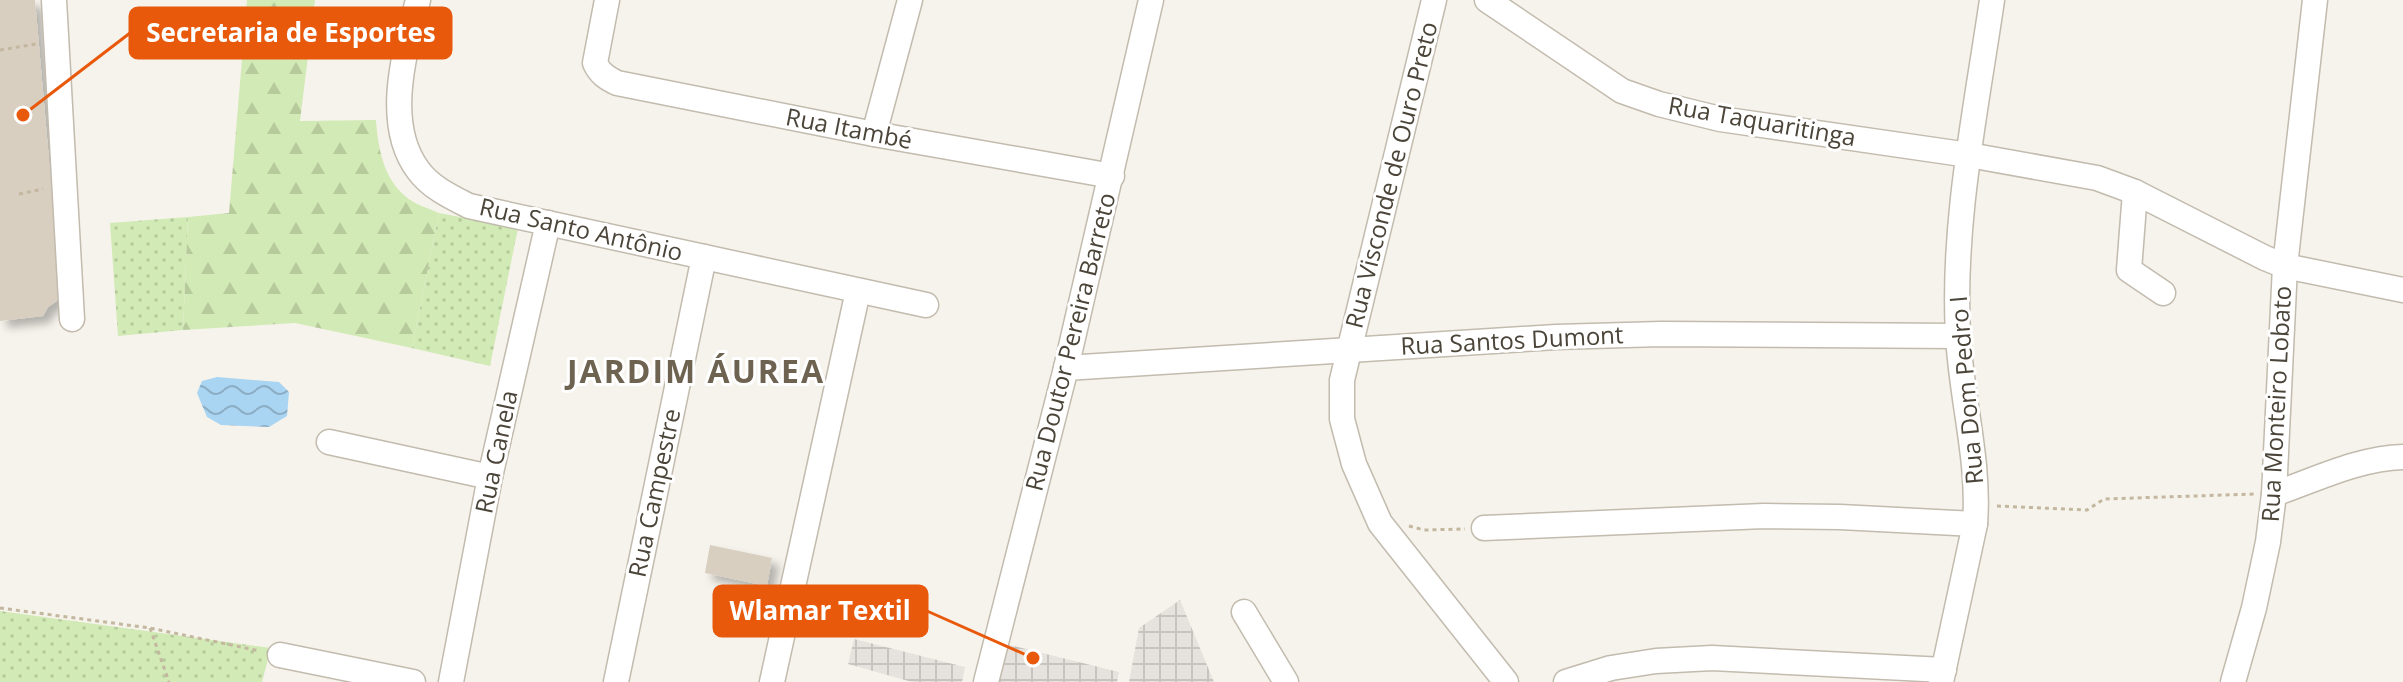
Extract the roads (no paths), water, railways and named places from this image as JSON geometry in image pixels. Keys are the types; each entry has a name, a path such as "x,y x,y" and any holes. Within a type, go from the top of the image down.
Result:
{"street":[{"path":"54,0 72,319"},
{"name":"Rua Santo Antônio","path":"418,0 401,68 399,110 405,146 419,172 444,194 469,206 926,305"},
{"name":"Rua Itambé","path":"607,0 595,63 606,78 617,83 874,134 1112,176"},
{"path":"874,134 910,0"},
{"name":"Rua Doutor Pereira Barreto","path":"986,682 1066,368 1151,0"},
{"name":"Rua Visconde de Ouro Preto","path":"1434,0 1342,380 1342,419 1354,464 1380,523 1506,682"},
{"name":"Rua Taquaritinga","path":"1487,0 1622,91 1659,104 1720,119 1969,155 2097,178 2135,192 2285,266 2403,290"},
{"name":"Rua Dom Pedro I","path":"1943,676 1976,515 1976,470 1958,336 1958,274 1969,155 1992,0"},
{"name":"Rua Monteiro Lobato","path":"2233,682 2254,608 2274,494 2285,266 2315,0"},
{"path":"2135,192 2129,270 2163,293"},
{"name":"Rua Canela","path":"451,682 490,477 548,223"},
{"name":"Rua Campestre","path":"616,682 704,257"},
{"path":"772,682 858,291"},
{"name":"Rua Santos Dumont","path":"1066,368 1556,337 1661,334 1958,336"},
{"path":"329,442 490,477"},
{"path":"2274,494 2358,465 2403,457"},
{"path":"1484,528 1764,516 1976,515"},
{"path":"1244,612 1286,682"},
{"path":"280,655 413,682"},
{"path":"1566,682 1611,668 1656,661 1712,658 1943,676"}],"water":[{"path":"217,377 279,382 289,392 287,416 269,427 221,425 207,417 197,393 202,381"}],"place":[{"name":"Secretaria de Esportes","path":"23,115"},
{"name":"Wlamar Textil","path":"1033,658"}],"district":[{"name":"JARDIM ÁUREA","path":"696,372"}]}
